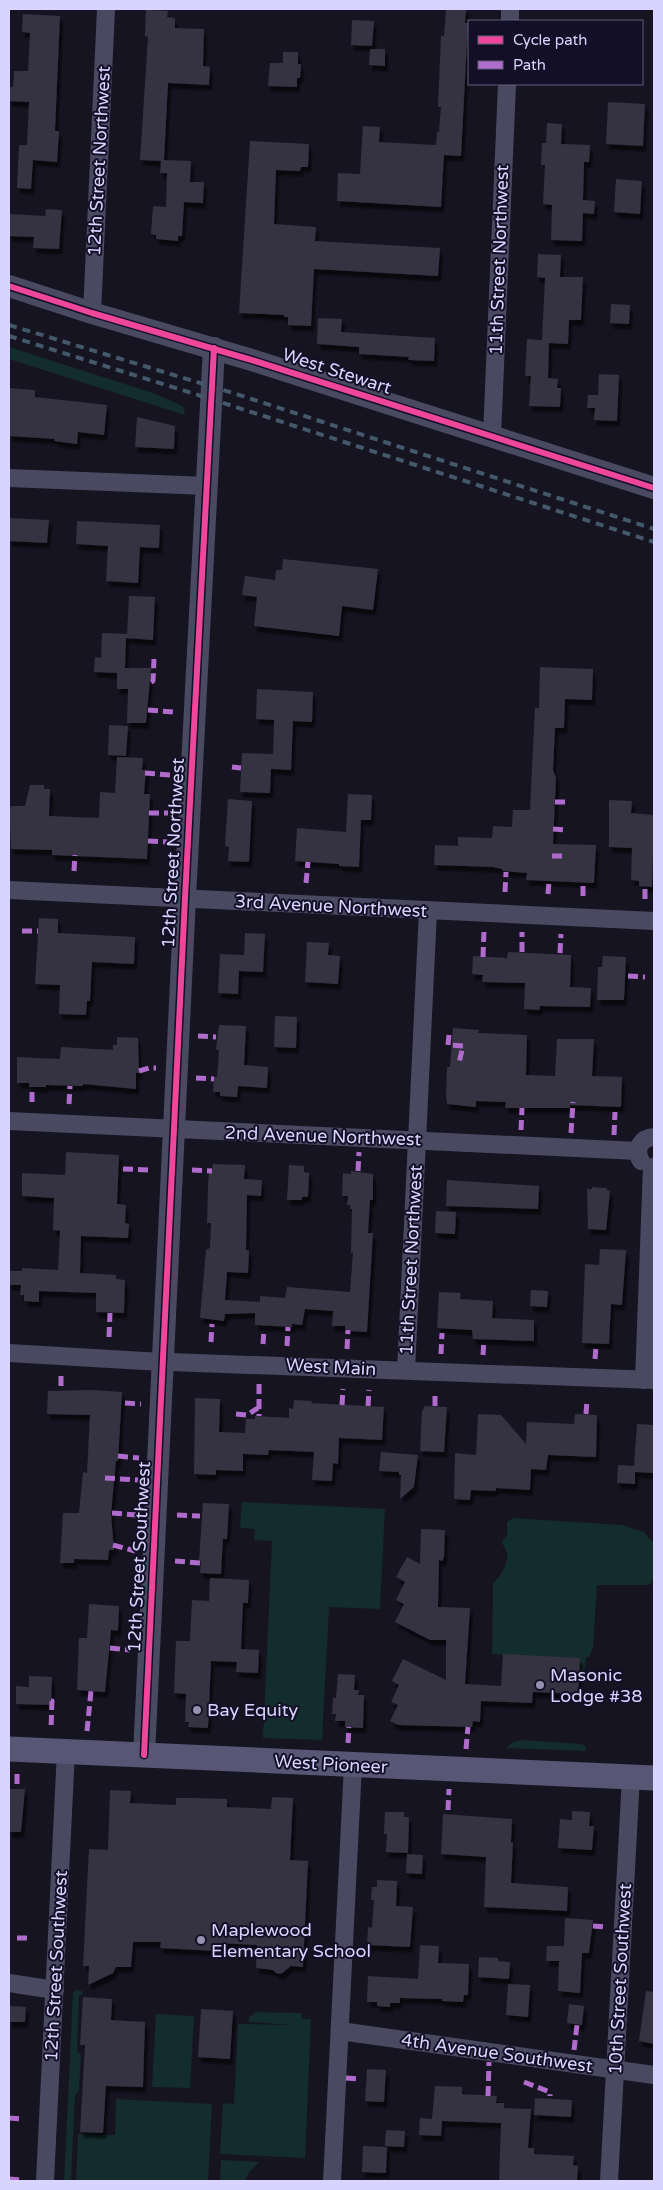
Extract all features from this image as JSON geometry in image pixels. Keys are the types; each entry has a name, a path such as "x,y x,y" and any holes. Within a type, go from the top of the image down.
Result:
{"main road":[{"name":"West Pioneer","path":"9,1748 642,1777"}],"street":[{"name":"12th Street Northwest","path":"92,313 106,9"},
{"name":"11th Street Northwest","path":"492,436 507,85"},
{"name":"West Stewart","path":"9,286 92,313 214,348 654,488"},
{"name":"12th Street Northwest","path":"164,1361 173,1130 214,348"},
{"path":"9,478 208,486"},
{"name":"3rd Avenue Northwest","path":"9,890 654,921"},
{"name":"11th Street Northwest","path":"406,1370 428,911"},
{"name":"2nd Avenue Northwest","path":"9,1121 638,1151"},
{"path":"649,1380 653,1166 642,1162 638,1151 642,1142 654,1133"},
{"name":"West Main","path":"9,1353 649,1380"},
{"name":"12th Street Southwest","path":"144,1755 164,1361"},
{"name":"12th Street Southwest","path":"46,2181 66,1751"},
{"path":"332,2181 352,1765"},
{"name":"10th Street Southwest","path":"610,2181 616,2069 642,1777"},
{"path":"9,1983 55,1990"},
{"name":"4th Avenue Southwest","path":"340,2031 654,2075"}],"green space":[{"path":"9,347 153,393 183,406 185,415 9,359"},
{"path":"242,1502 385,1509 380,1609 329,1607 322,1740 263,1738 272,1541 254,1540 255,1529 240,1528"},
{"path":"513,1518 622,1525 644,1532 654,1543 654,1578 649,1585 597,1585 593,1648 589,1657 586,1657 584,1673 579,1672 580,1659 492,1654 493,1584 502,1573 506,1563 507,1554 502,1542 507,1535 507,1522"},
{"path":"523,1740 582,1744 586,1747 586,1751 506,1748 513,1742"},
{"path":"76,1990 83,1993 79,1996 77,2052 81,2054 79,2091 75,2095 71,2181 64,2181 73,1993"},
{"path":"255,2012 302,2013 302,2019 311,2019 305,2158 221,2154 220,2152 223,2103 234,2104 238,2024 292,2025 249,2022 249,2018"},
{"path":"156,2014 194,2016 190,2088 152,2087"},
{"path":"116,2099 212,2104 208,2181 76,2181 78,2134 115,2135"},
{"path":"221,2160 259,2162 249,2172 245,2181 220,2181"}],"building":[{"path":"446,9 466,9 465,23 468,23 461,156 444,155 441,207 337,201 338,173 360,174 363,126 380,127 379,142 436,145 441,107 438,107 441,36 444,36"},
{"path":"146,10 168,11 167,17 175,18 175,28 204,29 203,66 210,67 209,85 168,83 164,160 191,161 190,182 204,182 203,203 184,202 182,236 178,236 178,241 156,239 156,235 151,234 153,206 166,207 167,173 160,173 161,161 140,160 148,37 145,36"},
{"path":"23,14 60,16 55,131 59,131 57,162 33,160 31,189 17,188 19,145 27,145 29,102 9,101 9,87 13,87 14,71 28,71 30,33 22,32"},
{"path":"352,20 374,21 372,46 351,45"},
{"path":"370,49 385,49 385,66 369,65"},
{"path":"283,52 298,52 298,64 301,64 300,78 297,78 297,87 268,86 270,63 283,63"},
{"path":"608,102 645,104 643,146 606,144"},
{"path":"547,123 562,124 561,144 590,145 589,162 584,162 583,200 595,201 594,214 583,213 582,241 551,240 552,205 543,204 545,165 541,165 542,143 546,143"},
{"path":"250,141 309,144 308,167 301,167 300,171 276,170 274,224 316,227 315,241 440,248 438,276 314,269 311,326 288,325 288,317 284,317 284,315 239,313"},
{"path":"616,179 642,181 640,214 614,212"},
{"path":"46,209 62,210 59,249 33,248 34,237 9,236 9,214 45,216"},
{"path":"538,254 561,255 560,277 583,277 581,320 569,320 568,344 549,343 548,378 558,379 557,388 561,388 560,407 529,406 531,376 525,376 527,339 542,340 545,278 537,277"},
{"path":"611,304 630,305 629,324 610,323"},
{"path":"318,318 342,319 341,332 435,338 434,361 408,360 409,357 359,354 359,347 317,344"},
{"path":"599,374 619,375 617,421 594,420 595,408 587,408 588,395 598,395"},
{"path":"9,388 35,390 35,397 107,405 104,435 78,432 77,444 54,441 55,439 9,436"},
{"path":"137,417 175,426 174,449 135,447"},
{"path":"9,518 49,520 47,543 9,541"},
{"path":"77,521 160,525 159,548 140,547 138,583 106,581 108,546 76,544"},
{"path":"283,559 378,569 373,610 342,606 339,636 254,626 257,597 242,595 245,576 275,580 276,570 282,570"},
{"path":"129,596 155,597 153,640 126,638 125,668 151,668 146,723 127,723 128,689 117,689 117,673 94,672 95,657 101,658 102,633 127,634"},
{"path":"540,667 593,669 592,700 565,699 564,728 555,728 553,770 556,778 553,844 596,845 594,883 526,880 527,873 503,871 493,867 434,865 435,845 458,846 458,837 492,838 493,826 512,827 513,810 530,810 535,708 539,708"},
{"path":"257,689 313,692 312,722 293,721 291,770 271,769 270,793 240,792 242,753 273,754 274,720 256,719"},
{"path":"109,725 128,726 126,756 108,755"},
{"path":"117,757 143,758 142,770 146,770 144,794 150,794 147,859 52,855 52,850 11,849 9,810 11,806 25,806 30,785 44,785 44,789 50,789 49,816 99,818 100,792 115,793"},
{"path":"348,794 372,795 371,820 361,820 359,867 295,861 297,828 346,832"},
{"path":"228,799 252,801 249,862 228,861 229,847 225,846"},
{"path":"609,800 632,801 631,813 654,815 652,887 639,886 639,881 631,880 632,848 609,847"},
{"path":"39,918 58,919 58,933 135,937 134,964 92,962 90,1001 87,1001 86,1015 59,1014 60,985 35,984"},
{"path":"245,933 265,934 263,972 239,971 238,994 218,993 220,954 244,955"},
{"path":"307,942 329,943 328,955 340,956 338,984 305,982"},
{"path":"508,952 571,955 570,987 591,988 590,1007 540,1006 539,1010 524,1009 525,983 482,982 483,975 472,974 473,956 507,958"},
{"path":"603,956 626,957 624,1000 597,1000 598,967 602,967"},
{"path":"275,1016 297,1017 296,1048 274,1047"},
{"path":"219,1025 246,1026 244,1065 268,1067 267,1088 238,1086 237,1097 220,1096 220,1092 213,1092 214,1077 217,1077 219,1051 216,1049"},
{"path":"453,1028 479,1030 478,1033 527,1035 526,1075 555,1076 557,1039 594,1039 592,1076 622,1077 621,1107 570,1105 570,1108 505,1108 506,1102 476,1101 476,1107 447,1104 447,1067 450,1067"},
{"path":"117,1037 138,1038 139,1073 136,1073 136,1089 83,1084 83,1086 46,1085 46,1087 29,1087 29,1083 17,1083 17,1057 60,1059 61,1047 113,1050 113,1045 117,1045"},
{"path":"66,1152 119,1155 117,1204 126,1205 125,1223 129,1224 128,1238 81,1236 80,1273 116,1275 116,1279 125,1280 124,1313 96,1312 96,1293 39,1291 39,1302 24,1301 24,1295 20,1295 21,1285 9,1285 9,1271 22,1271 22,1268 58,1270 60,1231 53,1230 54,1198 22,1196 22,1173 65,1175"},
{"path":"213,1164 245,1165 244,1179 262,1180 261,1196 247,1195 246,1250 249,1250 248,1273 227,1272 225,1300 260,1302 260,1296 285,1298 287,1287 350,1292 353,1253 351,1253 352,1209 350,1209 350,1205 347,1205 348,1196 342,1196 343,1173 351,1174 351,1171 373,1174 373,1200 370,1200 368,1233 373,1233 367,1332 350,1331 345,1329 345,1326 332,1326 333,1311 305,1309 302,1325 292,1324 292,1327 255,1325 255,1313 225,1314 224,1321 200,1318 206,1250 210,1248 211,1223 207,1223 208,1185 209,1171 212,1171"},
{"path":"289,1165 304,1166 304,1172 309,1173 308,1197 302,1197 302,1200 287,1200"},
{"path":"447,1180 539,1186 538,1209 446,1206"},
{"path":"592,1187 607,1188 610,1191 606,1230 588,1229 587,1189 592,1189"},
{"path":"436,1211 456,1212 455,1234 435,1233"},
{"path":"600,1249 626,1250 622,1305 611,1304 609,1344 582,1343 585,1264 599,1265"},
{"path":"531,1290 548,1291 547,1307 530,1306"},
{"path":"439,1292 461,1293 460,1299 493,1301 492,1318 534,1320 534,1341 473,1339 472,1330 437,1328"},
{"path":"91,1390 122,1392 118,1461 116,1461 111,1514 114,1550 109,1550 108,1560 74,1559 74,1563 60,1563 63,1513 79,1513 83,1472 87,1473 90,1415 47,1414 48,1391"},
{"path":"195,1398 220,1399 219,1432 245,1433 246,1419 255,1419 255,1416 289,1418 289,1408 293,1409 294,1400 312,1401 311,1403 384,1407 382,1440 339,1438 338,1464 333,1463 332,1481 312,1480 314,1452 269,1450 268,1455 243,1454 243,1471 216,1470 216,1475 194,1474"},
{"path":"424,1406 447,1407 444,1452 420,1451 422,1411"},
{"path":"478,1414 501,1415 526,1444 527,1422 574,1424 575,1414 597,1415 596,1457 548,1455 546,1470 531,1469 530,1490 496,1488 496,1491 471,1490 470,1500 454,1499 455,1453 476,1455"},
{"path":"637,1424 654,1425 653,1473 635,1472 635,1484 617,1483 618,1465 634,1466"},
{"path":"381,1452 418,1455 414,1487 400,1499 401,1475 399,1475 399,1472 379,1471"},
{"path":"203,1503 229,1504 227,1539 223,1539 221,1574 200,1573 201,1561 199,1561"},
{"path":"421,1529 445,1530 444,1557 442,1561 439,1560 438,1607 470,1608 465,1684 501,1686 503,1654 580,1658 578,1694 533,1692 532,1703 481,1701 480,1722 473,1721 472,1727 398,1725 390,1721 398,1705 391,1702 399,1685 392,1681 403,1659 446,1680 446,1640 430,1640 395,1622 404,1604 396,1600 405,1582 396,1577 407,1557 420,1564"},
{"path":"210,1578 249,1580 248,1603 243,1603 241,1649 259,1650 258,1673 236,1672 237,1662 211,1661 208,1728 188,1727 189,1722 185,1722 186,1694 174,1693 176,1641 190,1641 192,1600 209,1601"},
{"path":"89,1604 119,1606 118,1631 111,1630 105,1692 77,1690 79,1638 87,1638"},
{"path":"338,1674 355,1675 354,1690 359,1690 358,1695 364,1695 363,1728 345,1727 345,1721 335,1721 336,1714 332,1714 333,1698 336,1698"},
{"path":"29,1676 52,1677 51,1705 16,1704 16,1686 29,1687"},
{"path":"9,1789 25,1789 21,1832 9,1832"},
{"name":"Maplewood Elementary School","path":"110,1790 131,1791 130,1803 176,1805 176,1798 227,1799 227,1807 271,1809 272,1797 293,1798 290,1860 308,1861 303,1967 291,1966 281,1974 273,1970 256,1968 257,1945 216,1943 216,1951 160,1948 161,1942 133,1942 131,1967 116,1967 113,1973 88,1985 89,1966 83,1966 89,1849 108,1850"},
{"path":"572,1811 590,1812 589,1826 594,1826 592,1850 558,1848 560,1819 572,1820"},
{"path":"385,1812 404,1812 404,1817 409,1817 408,1853 386,1852 387,1834 384,1834"},
{"path":"443,1814 512,1819 511,1883 568,1887 567,1911 484,1907 486,1857 441,1854"},
{"path":"407,1854 423,1855 422,1874 406,1873"},
{"path":"377,1880 397,1881 396,1906 413,1907 410,1947 367,1945 368,1927 372,1928 374,1900 371,1900 372,1887 377,1887"},
{"path":"565,1918 593,1920 589,1953 582,1953 580,1993 558,1991 559,1961 546,1961 547,1946 564,1946"},
{"path":"420,1945 439,1946 438,1963 469,1964 468,1995 464,1995 463,2002 442,2001 442,1999 400,1998 400,2003 390,2003 390,2007 377,2006 377,2002 367,2002 368,1976 418,1979"},
{"path":"479,1957 498,1958 498,1961 510,1962 509,1979 478,1977"},
{"path":"508,1984 530,1985 528,2017 506,2015"},
{"path":"646,1991 654,1992 654,2044 639,2041"},
{"path":"83,1997 112,1999 111,2020 145,2022 143,2087 106,2086 103,2133 80,2132 85,2045 80,2045"},
{"path":"569,2004 584,2006 582,2025 567,2023"},
{"path":"9,2006 26,2007 25,2022 9,2022"},
{"path":"201,2009 233,2011 230,2059 198,2057"},
{"path":"367,2069 386,2070 384,2102 365,2101"},
{"path":"435,2086 462,2087 462,2094 497,2096 496,2103 504,2103 504,2108 531,2109 528,2148 534,2148 534,2154 574,2156 573,2165 578,2166 577,2181 499,2181 501,2123 442,2121 441,2136 419,2135 420,2118 432,2119"},
{"path":"535,2098 572,2100 571,2117 534,2115"},
{"path":"386,2130 405,2131 404,2147 385,2146"},
{"path":"363,2146 387,2147 386,2173 362,2172"}],"railway":[{"path":"9,325 233,393 654,529"},
{"path":"9,336 654,542"}],"marked path":[{"path":"151,682 153,681 154,659"},
{"path":"148,710 174,712"},
{"path":"232,767 241,768"},
{"path":"145,773 170,775"},
{"path":"555,802 567,802"},
{"path":"149,813 168,813"},
{"path":"553,829 566,830"},
{"path":"148,841 167,842"},
{"path":"74,871 75,855"},
{"path":"552,856 565,856"},
{"path":"306,883 308,862"},
{"path":"505,892 506,872"},
{"path":"548,894 549,881"},
{"path":"583,882 583,896"},
{"path":"645,886 645,899"},
{"path":"483,957 484,930"},
{"path":"22,931 38,931"},
{"path":"522,932 522,952"},
{"path":"560,953 561,934"},
{"path":"628,976 645,977"},
{"path":"449,1035 448,1045 463,1046 459,1063"},
{"path":"198,1036 216,1037"},
{"path":"139,1071 156,1068"},
{"path":"196,1078 214,1079"},
{"path":"69,1104 70,1086"},
{"path":"32,1087 32,1102"},
{"path":"571,1133 573,1102"},
{"path":"521,1130 522,1108"},
{"path":"614,1135 615,1112"},
{"path":"358,1171 359,1152"},
{"path":"123,1169 151,1170"},
{"path":"192,1170 212,1171"},
{"path":"109,1337 110,1313"},
{"path":"211,1342 212,1324"},
{"path":"287,1346 288,1327"},
{"path":"263,1344 264,1330"},
{"path":"347,1349 348,1330"},
{"path":"441,1354 442,1333"},
{"path":"483,1355 484,1340"},
{"path":"595,1359 596,1346"},
{"path":"61,1376 61,1386"},
{"path":"259,1384 259,1416"},
{"path":"342,1405 343,1389"},
{"path":"368,1406 369,1390"},
{"path":"435,1393 435,1406"},
{"path":"586,1414 587,1400"},
{"path":"125,1403 141,1404"},
{"path":"236,1414 247,1415 258,1408"},
{"path":"118,1456 139,1458"},
{"path":"105,1478 138,1480"},
{"path":"112,1513 136,1515"},
{"path":"177,1515 200,1516"},
{"path":"113,1545 135,1551"},
{"path":"175,1561 201,1563"},
{"path":"110,1648 130,1650"},
{"path":"579,1678 588,1678"},
{"path":"87,1731 91,1691"},
{"path":"51,1701 51,1729"},
{"path":"348,1743 349,1727"},
{"path":"466,1749 468,1727"},
{"path":"17,1769 17,1784"},
{"path":"448,1810 449,1789"},
{"path":"593,1926 606,1927"},
{"path":"17,1938 32,1938"},
{"path":"574,2050 577,2025"},
{"path":"488,2096 489,2062"},
{"path":"346,2078 361,2079"},
{"path":"524,2082 550,2092 550,2096"},
{"path":"9,2118 24,2119"},
{"path":"9,2179 21,2180"}],"cycle path":[{"path":"9,286 92,313 255,361 654,488"},
{"path":"144,1755 185,898 214,348"}],"place":[{"name":"Masonic Lodge #38","path":"540,1685"},
{"name":"Bay Equity","path":"197,1710"},
{"name":"Maplewood Elementary School","path":"201,1940"}]}
